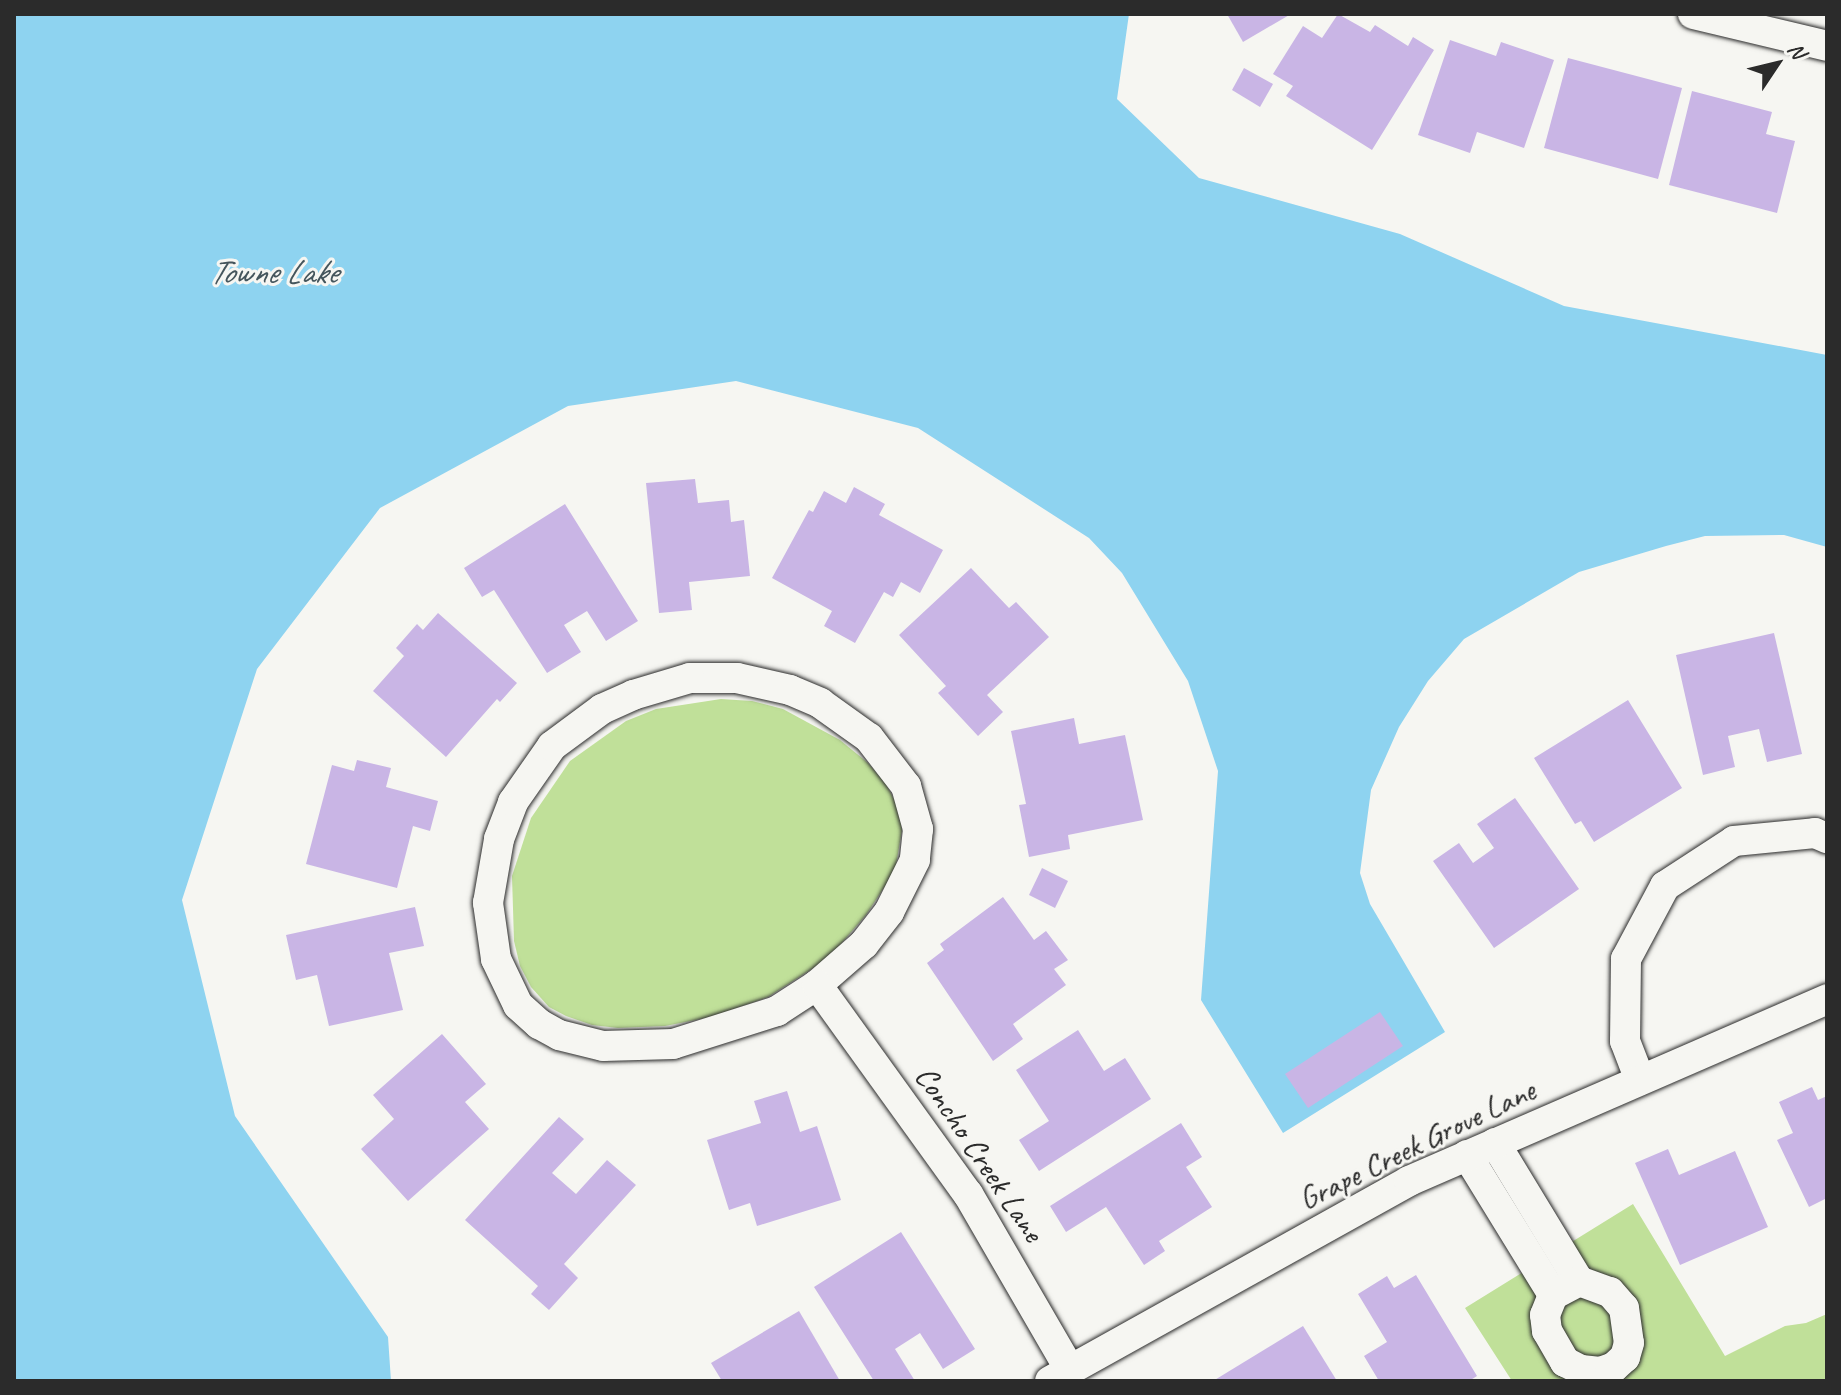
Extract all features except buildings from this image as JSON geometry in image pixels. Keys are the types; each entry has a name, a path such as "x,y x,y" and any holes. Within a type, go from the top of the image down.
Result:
{"street":[{"path":"1693,14 1827,46"},
{"path":"690,678 761,681 820,703 841,717 880,750 906,786 915,811 919,842 907,881 889,912 864,944 817,985 777,1011 673,1044 603,1046 559,1035 539,1024 518,1005 506,983 490,931 488,903 499,839 513,802 531,771 552,746 602,709 656,687 690,678"},
{"path":"1640,1080 1625,1041 1626,959 1665,886 1734,841 1815,833 1827,838"},
{"name":"Concho Creek Lane","path":"817,985 968,1194 1060,1376"},
{"name":"Grape Creek Grove Lane","path":"1060,1376 1398,1187 1827,999"},
{"path":"1481,1149 1566,1288"},
{"path":"1566,1288 1610,1292 1624,1308 1629,1343 1618,1373 1581,1370 1565,1362 1554,1346 1545,1315 1566,1288"}],"green space":[{"path":"721,699 752,701 783,709 840,740 868,763 886,784 897,805 902,830 895,871 866,915 840,945 818,965 768,997 711,1017 665,1026 618,1028 592,1025 566,1016 549,1007 531,987 520,966 514,941 512,876 531,818 570,761 626,721 656,709"},
{"path":"1633,1204 1725,1356 1785,1326 1806,1323 1827,1314 1827,1381 1512,1381 1465,1308"}],"water":[{"name":"Towne Lake","path":"14,14 1129,14 1117,99 1199,178 1400,234 1564,306 1827,355 1827,547 1784,535 1705,536 1579,572 1464,639 1428,681 1399,727 1371,790 1360,873 1370,904 1445,1032 1283,1133 1201,1000 1218,771 1188,681 1122,573 1089,538 918,428 736,381 568,406 380,508 257,669 182,900 235,1116 388,1337 391,1381 14,1381"}]}
